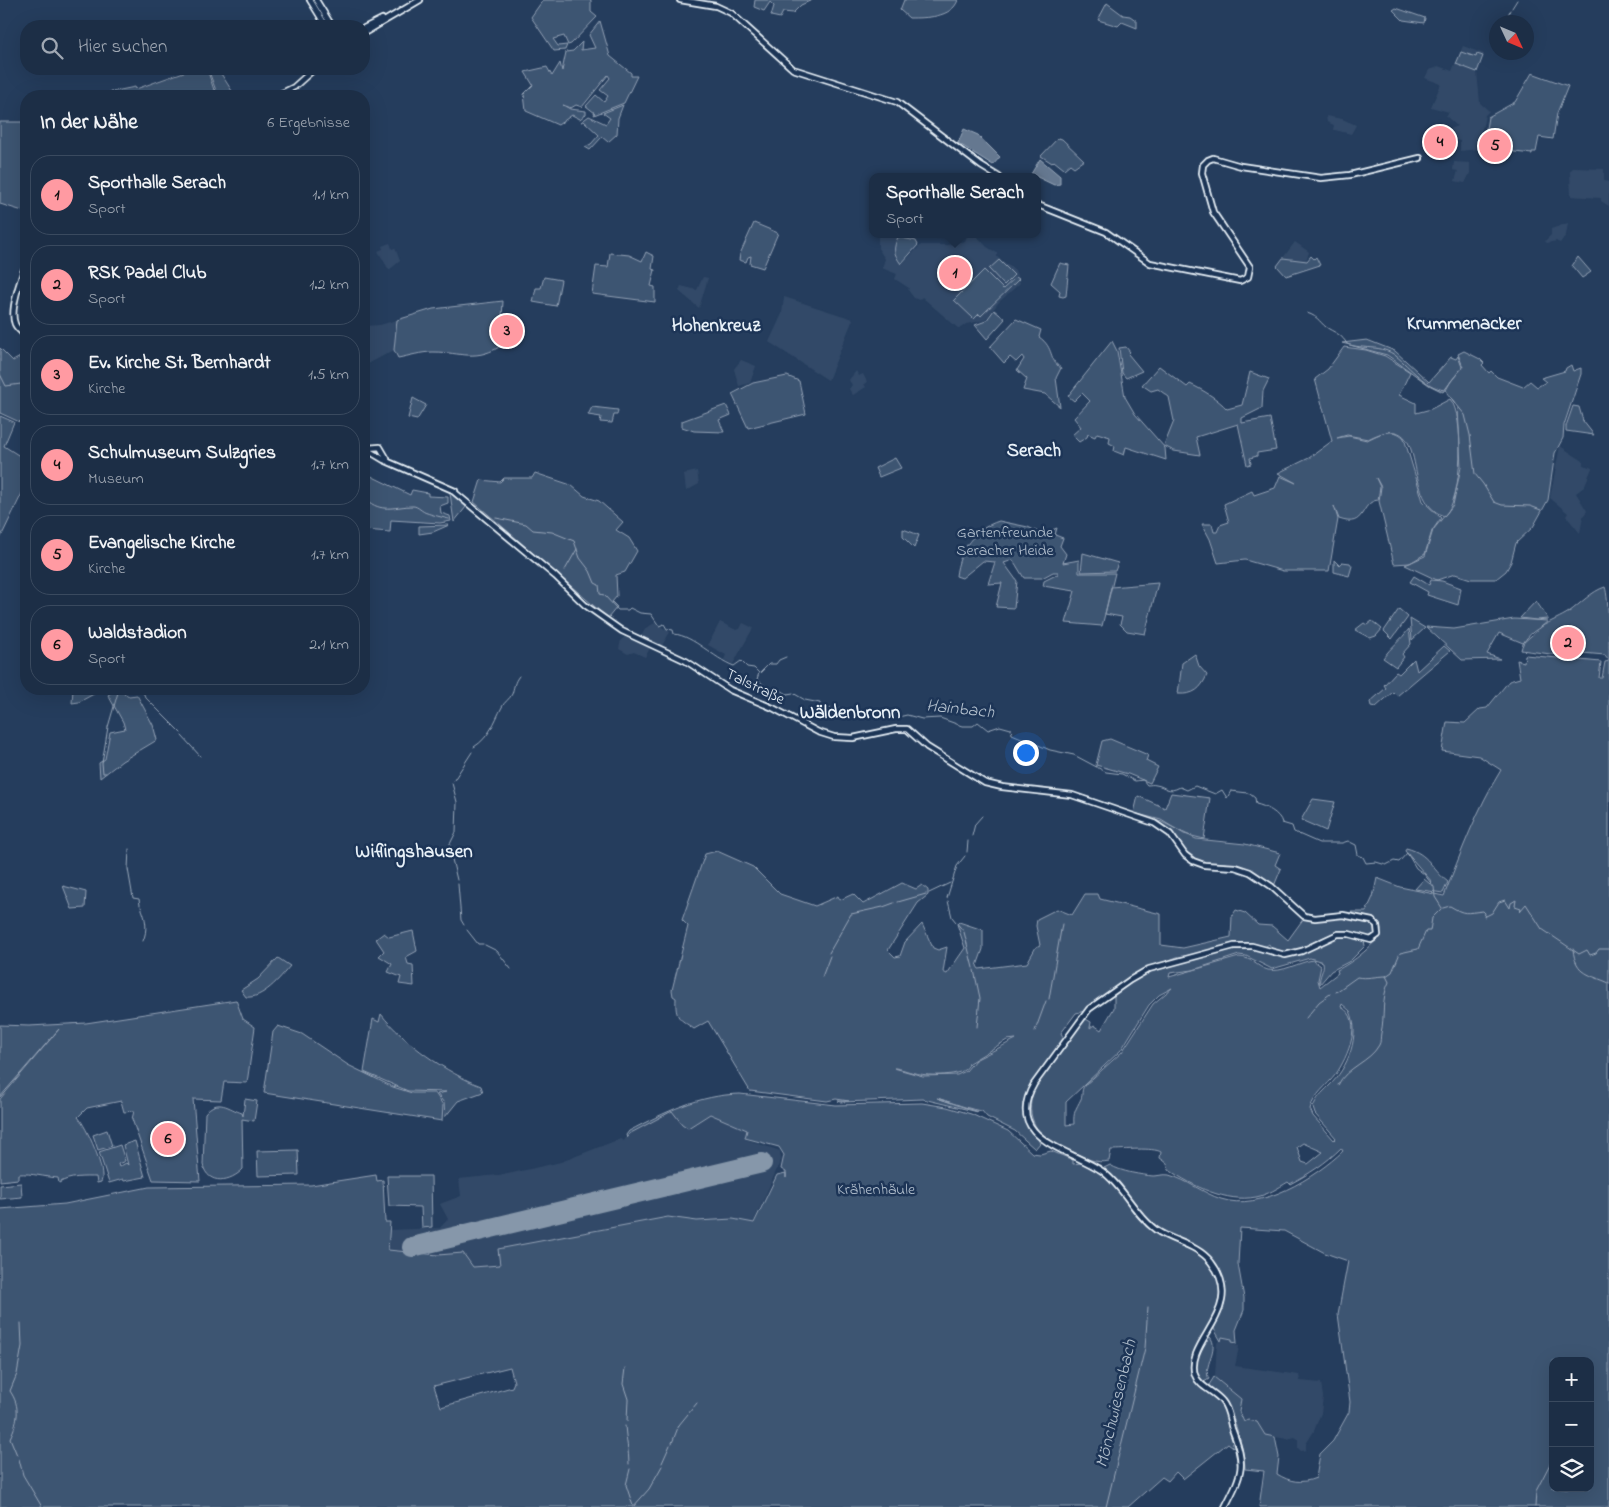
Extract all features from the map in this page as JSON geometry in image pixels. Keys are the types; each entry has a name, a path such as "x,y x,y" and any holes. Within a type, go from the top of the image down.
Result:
{"main road":[{"path":"310,0 322,20"},
{"path":"316,0 328,20"},
{"path":"370,25 416,0"},
{"path":"370,29 420,0"},
{"path":"680,0 720,7 733,14 793,69 897,102 981,166 993,173"},
{"path":"288,90 296,86 307,75"},
{"path":"1041,205 1106,232 1150,262 1236,281 1244,280 1248,276 1250,269 1219,224 1211,208 1202,170 1204,163 1212,158 1241,166 1321,178 1350,175 1420,158"},
{"path":"20,286 15,304 15,325 20,330"},
{"name":"Talstraße","path":"370,450 377,452 392,463 452,490 554,575 583,603 626,634 692,664 730,690 770,706 823,734 853,738 906,729 927,748 985,783 1002,788 1072,795 1154,823 1172,836 1185,855 1193,862 1205,865 1233,866 1247,871 1274,889 1303,916 1312,918 1345,915 1373,921 1379,930 1377,936 1371,940 1349,934 1338,934 1289,954 1276,954 1252,946 1227,947 1146,971 1089,1009 1033,1086 1028,1100 1028,1114 1032,1128 1044,1141 1092,1165 1116,1183 1150,1225 1163,1234 1203,1254 1213,1265 1219,1278 1222,1294 1219,1312 1198,1351 1194,1368 1198,1381 1223,1402 1240,1448 1240,1473 1225,1507"}],"shaded area":[{"path":"1463,46 1484,54 1477,72 1480,103 1489,111 1485,115 1478,149 1460,151 1460,141 1454,140 1453,143 1450,143 1450,147 1447,147 1447,155 1435,155 1429,149 1437,149 1437,140 1434,135 1457,126 1446,116 1449,112 1431,107 1441,84 1425,78 1429,70 1438,66 1452,71"},
{"path":"1326,116 1342,119 1356,125 1351,134 1333,130 1334,125 1327,122"},
{"path":"964,129 978,135 1000,157 993,165 958,143"},
{"path":"1040,159 1060,176 1060,184 1054,185 1041,179 1041,173 1032,173"},
{"path":"1454,162 1470,163 1470,173 1465,183 1455,181 1458,171 1453,170"},
{"path":"1573,168 1604,169 1604,181 1609,182 1609,206 1601,201 1601,198 1571,196 1570,171"},
{"path":"1568,223 1566,235 1560,243 1556,241 1547,243 1545,241 1551,235 1551,229"},
{"path":"878,238 898,238 894,248 895,257 902,264 921,245 948,245 965,241 966,238 979,238 987,247 997,253 997,257 1015,270 1020,283 999,302 985,320 966,324 959,329 922,297 919,300 914,298 908,290 909,288 895,279 897,274 882,268 885,259 878,248"},
{"path":"1295,242 1309,252 1306,261 1283,258"},
{"path":"390,243 392,249 395,248 400,261 389,270 378,251 383,249 382,246"},
{"path":"703,277 708,278 699,308 679,291 681,286 697,290"},
{"path":"784,297 853,319 828,380 769,342 782,314"},
{"path":"397,320 394,350 370,363 370,326"},
{"path":"741,360 756,366 750,383 739,386 734,369"},
{"path":"856,371 859,376 863,374 867,382 864,384 866,387 853,395 849,389 852,385 849,380"},
{"path":"1560,446 1583,461 1583,465 1592,468 1584,487 1576,493 1587,511 1583,516 1580,533 1566,516 1568,513 1550,498"},
{"path":"697,471 699,484 686,491 684,474"},
{"path":"720,622 736,630 740,629 743,623 753,628 733,664 724,660 726,655 708,645"},
{"path":"655,623 670,632 661,647 640,638 646,628"},
{"path":"625,637 650,648 645,657 634,652 628,654 619,649 621,640"},
{"path":"672,1111 682,1124 710,1114 747,1130 745,1139 780,1151 781,1160 753,1223 733,1219 697,1221 668,1217 499,1249 500,1265 473,1267 462,1253 438,1255 387,1250 388,1230 440,1228 448,1219 440,1204 461,1196 459,1179 508,1174 561,1162 620,1139 624,1141 628,1134"},
{"path":"1222,1337 1232,1339 1232,1342 1239,1346 1235,1366 1299,1375 1300,1381 1321,1383 1323,1397 1321,1413 1314,1431 1306,1444 1306,1450 1301,1451 1298,1448 1298,1439 1295,1437 1287,1439 1265,1435 1241,1418 1241,1399 1215,1377 1217,1343"}],"green space":[{"path":"543,0 591,0 591,12 597,17 571,44 568,45 564,36 553,39 558,46 567,45 565,50 554,51 531,17"},
{"path":"755,0 812,0 801,5 793,13 783,12 780,18 771,16 774,6 770,2 764,11 754,7"},
{"path":"904,0 958,0 955,6 944,14 909,18 900,10"},
{"path":"1107,3 1123,15 1130,16 1137,21 1137,28 1122,22 1118,26 1098,20"},
{"path":"1396,8 1425,18 1424,23 1403,20 1393,10"},
{"path":"600,21 610,56 631,73 631,76 637,76 624,103 594,115 595,113 586,106 596,95 604,102 608,96 600,90 610,78 608,75 582,107 576,105 571,108 563,105 570,109 586,111 586,114 580,119 572,115 558,125 526,111 524,94 533,85 525,72 547,67 552,76 560,63 562,71 566,52 573,51 582,42 581,50 595,48 589,35"},
{"path":"1461,52 1476,57 1477,54 1483,56 1477,72 1456,64"},
{"path":"1532,73 1568,86 1557,113 1553,139 1539,137 1536,152 1532,152 1532,154 1506,151 1508,138 1485,135 1488,117 1515,102"},
{"path":"175,75 209,75 214,90 120,90 135,87 136,89"},
{"path":"210,75 222,75 231,90 216,90"},
{"path":"623,105 618,118 617,134 608,142 602,137 590,150 585,147 591,144 599,135 584,121 581,122 589,116 606,124 610,118 603,113"},
{"path":"0,122 20,122 20,210 0,204"},
{"path":"1058,138 1062,139 1084,160 1074,167 1070,164 1064,169 1054,161 1052,163 1041,156"},
{"path":"754,223 778,233 763,268 750,264 751,256 748,257 746,262 739,260"},
{"path":"898,238 902,238 916,241 918,245 901,264 896,257 895,245"},
{"path":"646,252 654,256 652,269 655,270 651,286 655,287 655,302 592,294 596,266 608,267 610,253 629,255 642,261"},
{"path":"1311,256 1314,259 1316,257 1320,265 1286,276 1277,266 1283,258 1307,261"},
{"path":"1578,257 1591,272 1582,278 1572,266"},
{"path":"999,260 1014,275 1004,285 989,269"},
{"path":"1060,263 1069,265 1066,296 1063,297 1059,296 1060,291 1051,283"},
{"path":"984,270 1003,289 1016,277 1019,279 981,316 979,314 974,319 954,300"},
{"path":"544,277 561,280 556,306 533,302 536,288 541,288"},
{"path":"503,301 502,318 514,319 513,327 501,327 501,340 504,344 494,350 477,355 429,352 398,358 394,350 397,320 433,309"},
{"path":"994,310 1005,319 987,339 975,325 986,321"},
{"path":"1016,319 1041,330 1039,337 1047,345 1054,361 1061,368 1056,378 1060,407 1045,394 1023,390 1027,379 1017,370 1024,359 1022,356 1016,362 1010,357 1004,363 990,347"},
{"path":"1367,340 1395,351 1429,382 1451,357 1456,359 1458,356 1462,367 1443,392 1429,385 1387,355 1342,343"},
{"path":"1112,341 1117,351 1125,397 1135,414 1165,448 1166,460 1126,447 1124,455 1114,451 1115,446 1109,443 1110,437 1097,433 1095,437 1088,434 1087,437 1079,442 1072,435 1081,427 1074,418 1090,401 1082,393 1074,401 1068,396"},
{"path":"1126,347 1130,352 1128,354 1142,371 1126,378 1122,373 1119,348"},
{"path":"1344,347 1366,350 1385,356 1410,372 1399,395 1416,403 1416,413 1431,409 1450,399 1455,408 1460,439 1460,458 1455,494 1444,516 1430,507 1422,492 1409,444 1401,434 1398,434 1404,438 1423,501 1441,518 1432,531 1425,554 1410,563 1394,564 1379,501 1381,487 1376,478 1380,487 1378,500 1368,505 1359,518 1354,521 1339,519 1334,506 1338,519 1329,571 1283,571 1245,560 1218,563 1210,539 1202,524 1212,524 1214,532 1217,532 1220,525 1229,522 1224,504 1252,491 1254,495 1275,488 1280,476 1296,483 1278,473 1309,458 1332,441 1315,379 1328,369","holes":["1347,435 1372,438 1367,440 1349,436 1337,438"]},
{"path":"0,348 13,361 20,357 20,422 0,413"},
{"path":"1464,351 1480,359 1484,363 1482,365 1489,373 1491,371 1497,377 1523,387 1530,381 1537,387 1546,382 1541,378 1565,371 1571,365 1573,371 1581,368 1581,374 1564,425 1563,438 1555,453 1548,500 1533,527 1516,543 1511,562 1506,571 1496,579 1471,579 1455,574 1437,580 1405,565 1425,556 1433,530 1453,505 1461,467 1458,408 1446,390 1463,367 1458,354"},
{"path":"1159,366 1187,387 1190,384 1215,398 1227,409 1242,405 1250,372 1269,379 1263,391 1262,408 1242,418 1242,423 1270,418 1276,450 1257,453 1257,456 1250,458 1251,464 1247,465 1238,424 1196,437 1200,455 1174,451 1164,446 1174,421 1169,397 1158,389 1151,391 1142,385"},
{"path":"787,376 799,381 806,414 748,428 732,394 753,383"},
{"path":"413,398 426,405 417,420 408,418"},
{"path":"726,405 731,415 719,420 724,432 694,431 682,427 682,421"},
{"path":"1573,406 1579,407 1583,421 1594,435 1566,431"},
{"path":"592,407 618,410 617,415 614,415 612,423 600,422 601,417 588,415"},
{"path":"0,416 14,422 4,446 20,456 20,497 0,539"},
{"path":"895,458 901,468 879,477 875,468"},
{"path":"535,473 571,485 584,496 599,501 623,522 616,530 629,538 637,551 625,572 616,575 617,596 612,602 617,607 608,618 474,502 481,480 500,482 504,478 532,478"},
{"path":"370,475 410,495 412,490 428,493 428,496 448,497 448,503 440,506 441,513 450,516 451,521 440,523 391,520 390,532 370,530"},
{"path":"450,493 466,507 454,522"},
{"name":"Gartenfreunde Seracher Heide","path":"999,521 1028,527 1042,534 1057,528 1055,535 1063,538 1060,546 1066,554 1063,563 1079,560 1079,573 1115,573 1102,626 1066,623 1075,591 1043,586 1044,581 1058,574 1058,572 1053,572 1042,578 1024,578 1013,560 1004,563 1017,581 1014,608 996,607 1002,583 988,584 995,562 983,561 962,578 956,576 960,558 969,542 982,529"},
{"path":"449,525 433,532 419,534 419,526"},
{"path":"903,529 919,535 914,548 903,537"},
{"path":"1083,553 1118,563 1115,571 1081,572"},
{"path":"1334,560 1339,565 1342,562 1350,563 1352,566 1349,576 1334,572"},
{"path":"1414,576 1429,585 1431,580 1442,581 1461,588 1458,605 1427,595 1428,592 1410,582"},
{"path":"1158,583 1145,634 1127,631 1120,624 1122,617 1105,614 1111,587"},
{"path":"1605,587 1608,611 1609,660 1605,655 1559,651 1558,655 1521,650 1528,637 1534,631 1569,612"},
{"path":"1536,601 1548,619 1520,618"},
{"path":"1399,609 1408,617 1392,639 1384,631"},
{"path":"1410,619 1425,628 1412,640"},
{"path":"1514,619 1548,621 1523,643 1499,633 1487,654 1500,659 1462,660 1426,627 1454,629"},
{"path":"1372,621 1382,629 1376,636 1370,638 1355,630 1364,623 1367,625"},
{"path":"1409,629 1411,644 1402,654 1404,657 1396,667 1383,658"},
{"path":"1444,646 1450,651 1397,696 1393,692 1376,707 1371,706 1370,702 1386,688 1384,685 1396,672 1399,674 1414,659 1417,671"},
{"path":"1195,654 1199,666 1207,675 1202,684 1193,692 1178,694 1182,663"},
{"path":"1525,655 1601,662 1599,678 1602,678 1605,662 1609,661 1609,1507 1259,1507 1264,1471 1245,1469 1241,1443 1231,1412 1223,1398 1210,1389 1209,1385 1214,1377 1241,1399 1239,1411 1244,1422 1248,1420 1257,1422 1265,1435 1275,1437 1279,1457 1277,1474 1286,1479 1296,1481 1316,1478 1320,1454 1333,1441 1349,1412 1350,1402 1338,1314 1348,1261 1325,1253 1284,1231 1240,1228 1238,1264 1244,1298 1244,1310 1236,1330 1237,1343 1232,1342 1232,1339 1222,1337 1221,1341 1214,1329 1222,1307 1223,1287 1208,1256 1153,1226 1104,1168 1110,1165 1120,1170 1137,1174 1169,1175 1221,1199 1236,1202 1253,1201 1286,1190 1303,1181 1343,1151 1341,1148 1317,1168 1290,1184 1288,1182 1256,1197 1233,1198 1210,1192 1178,1176 1169,1170 1167,1163 1160,1158 1161,1152 1157,1150 1111,1150 1109,1161 1100,1162 1050,1142 1038,1129 1031,1114 1032,1097 1035,1087 1084,1018 1091,1022 1090,1028 1094,1025 1101,1030 1114,1008 1114,994 1153,970 1225,949 1249,948 1284,957 1337,936 1348,936 1364,941 1365,946 1350,961 1331,971 1320,984 1323,962 1310,958 1272,969 1246,956 1239,955 1193,970 1170,973 1169,977 1239,957 1243,957 1264,969 1273,971 1313,960 1321,966 1318,980 1320,987 1338,973 1337,970 1349,963 1371,946 1380,934 1381,928 1376,921 1350,914 1351,912 1366,912 1373,897 1377,878 1400,887 1444,896 1477,815 1501,770 1479,756 1442,751 1447,722 1465,723 1480,709 1487,708 1509,681 1520,678 1517,660 1524,662","holes":["1172,988 1153,1004 1122,1052 1084,1086 1081,1099 1074,1113 1074,1124 1066,1125 1066,1102 1121,1050 1149,1005 1159,995","1342,1004 1350,1011 1353,1020 1354,1030 1351,1051 1342,1070 1316,1101 1313,1108 1315,1114 1336,1138 1334,1140 1313,1116 1310,1109 1318,1094 1336,1074 1349,1049 1352,1039 1352,1020 1341,1007","1303,1143 1323,1152 1308,1164 1302,1162 1297,1147"]},
{"path":"73,695 92,695 79,702 72,703"},
{"path":"108,695 137,695 153,725 157,740 122,761 100,778 99,763 105,759 110,732 125,729"},
{"path":"1110,739 1148,755 1146,761 1158,767 1150,783 1128,774 1096,765 1102,741"},
{"path":"1171,793 1210,798 1204,839 1184,834 1161,820 1134,813 1138,796 1165,808"},
{"path":"1313,799 1335,802 1326,831 1301,820"},
{"path":"1147,818 1162,822 1196,839 1245,844 1280,853 1275,865 1281,869 1274,886 1243,867 1196,861 1188,856 1170,830"},
{"path":"1406,848 1425,858 1448,882 1443,893 1415,889 1424,879 1430,884 1432,882 1405,851"},
{"path":"717,851 753,867 780,894 815,906 838,896 840,900 853,894 863,904 902,883 916,889 922,885 928,890 928,895 918,903 888,950 895,957 900,956 905,942 922,924 933,948 938,950 947,947 943,972 947,974 965,948 957,924 959,922 983,930 983,949 977,966 979,969 1027,963 1036,947 1040,945 1036,926 1037,919 1057,909 1072,915 1085,894 1098,894 1100,899 1161,914 1161,945 1183,948 1231,937 1232,916 1236,910 1245,913 1258,925 1272,926 1288,940 1304,918 1313,920 1345,917 1370,923 1375,926 1376,932 1370,937 1345,932 1336,933 1290,951 1273,951 1269,944 1263,948 1237,944 1204,953 1177,957 1151,967 1085,1011 1076,1013 1061,1033 1064,1039 1041,1070 1029,1093 1027,1117 1032,1132 1040,1143 1035,1149 1015,1131 987,1117 982,1111 937,1098 978,1112 923,1099 841,1102 838,1101 849,1101 836,1099 827,1101 750,1091 708,1021 694,1029 677,1014 676,998 673,996 672,990 688,926 682,920 705,854","holes":["1016,1039 975,1060 966,1071 957,1075 923,1076 894,1068 925,1075 956,1073 967,1068 969,1063 1007,1040"]},
{"path":"63,886 86,892 85,908 72,909"},
{"path":"413,931 417,951 406,957 408,964 413,965 414,986 399,984 401,977 388,972 392,964 379,956 384,951 376,939 384,933 389,937"},
{"path":"278,958 290,966 265,991 259,995 246,997 241,990 258,979"},
{"path":"236,1000 243,1019 255,1027 247,1083 224,1082 221,1100 193,1099 200,1181 153,1180 132,1119 134,1111 124,1112 121,1101 87,1108 78,1117 98,1159 101,1168 101,1182 97,1183 96,1177 82,1177 68,1179 59,1183 58,1178 23,1174 18,1174 18,1179 0,1181 0,1099 59,1029 0,1097 0,1025 29,1026 86,1023"},
{"path":"381,1014 390,1025 427,1056 455,1074 481,1086 483,1092 458,1101 445,1117 444,1103 437,1094 446,1092 408,1091 364,1072 373,1019 379,1022"},
{"path":"278,1026 302,1034 348,1065 393,1087 412,1093 435,1093 443,1105 442,1121 264,1093 273,1032"},
{"name":"Krähenhäule","path":"740,1094 836,1105 922,1103 947,1107 971,1114 1008,1131 1032,1153 1040,1154 1051,1151 1073,1160 1073,1164 1081,1163 1102,1175 1120,1191 1148,1225 1195,1250 1209,1262 1217,1276 1219,1290 1218,1305 1213,1321 1192,1366 1193,1375 1220,1401 1226,1412 1237,1450 1228,1443 1183,1479 1176,1472 1168,1481 1162,1477 1128,1507 0,1507 0,1209 65,1204 149,1187 311,1185 376,1175 377,1181 383,1180 385,1222 390,1222 388,1250 438,1255 463,1253 473,1267 500,1265 498,1249 668,1217 697,1221 733,1219 754,1223 777,1175 786,1173 781,1169 784,1155 779,1147 745,1138 747,1130 710,1114 688,1128 682,1124 672,1111 629,1134 627,1138 626,1135 629,1131 669,1111 696,1101","holes":["510,1367 514,1382 512,1387 441,1407 434,1386"]},
{"path":"245,1099 257,1101 254,1121 242,1119 243,1169 232,1177 220,1180 215,1179 206,1172 203,1165 205,1113 210,1108 219,1105 242,1113 243,1116"},
{"path":"107,1130 112,1146 98,1150 93,1135"},
{"path":"135,1141 145,1177 124,1181 123,1179 109,1183 99,1152 120,1145 125,1161 118,1164 119,1167 126,1163 128,1165 123,1145"},
{"path":"298,1150 299,1175 258,1176 257,1151"},
{"path":"387,1176 431,1176 432,1227 422,1228 421,1207 389,1206"},
{"path":"21,1183 22,1197 0,1199 0,1185"},
{"path":"1210,1337 1213,1341 1213,1347 1207,1374 1209,1379 1204,1382 1196,1373 1196,1366 1199,1353"}],"waterway":[{"path":"1512,8 1517,0"},
{"path":"1508,15 1510,10"},
{"path":"1307,313 1315,316 1326,327 1343,338 1347,344 1390,352 1424,381 1444,390"},
{"name":"Hainbach","path":"0,374 6,386 20,384"},
{"path":"1447,393 1465,415 1470,435 1475,474 1494,502 1502,505 1530,506 1541,510"},
{"name":"Hainbach","path":"370,503 385,508 415,506 425,512 449,519"},
{"name":"Hainbach","path":"496,518 526,524 533,530 552,532 574,541 580,558 590,571 595,583 599,585 600,594 604,595 618,610 628,610 630,608 640,613 651,614 659,626 664,624 667,629 673,630 674,634 689,639 726,662 734,666 741,661 747,667 754,668 759,673 757,679 770,690 779,689 787,694 793,693 805,700 820,703 820,708 840,709 848,714 861,710 867,712 873,709 894,718 907,715 922,719 940,718 962,726 973,726 978,722 988,730 1000,726 1011,729 1012,734 1050,750 1074,755 1106,772 1122,774 1135,781 1143,780 1147,785 1155,785 1172,790 1180,787 1187,790 1195,786 1215,794 1222,790 1227,798 1231,791 1248,793"},
{"path":"565,570 577,549"},
{"path":"760,673 769,664 776,664 779,660 786,657"},
{"path":"474,747 484,739 491,729 503,705 511,696 519,676"},
{"path":"106,773 103,773 102,763 108,727 117,695"},
{"path":"144,695 181,733"},
{"path":"182,736 200,756"},
{"path":"454,780 472,752"},
{"path":"452,783 457,802 456,832 450,844 457,880"},
{"name":"Hainbach","path":"1250,794 1255,798 1256,804 1268,808 1275,813 1282,823 1292,826 1294,832 1319,843 1342,843 1348,841 1356,845 1358,855 1363,857 1366,863 1376,862 1386,865 1394,861 1399,862 1407,853 1416,868 1424,874 1434,887 1435,897 1442,908"},
{"path":"972,836 975,824 982,816"},
{"path":"967,852 968,841"},
{"path":"129,849 128,869 133,898 139,899 140,905"},
{"path":"947,898 957,866 965,856"},
{"path":"929,893 950,883"},
{"path":"458,884 461,920 464,925"},
{"path":"898,902 926,894"},
{"path":"1443,908 1450,906 1465,913 1483,911 1485,913 1484,917 1492,913 1499,902 1505,900 1510,908 1511,903 1516,900 1515,906 1521,908 1520,911 1526,904 1542,929 1579,954 1587,950 1590,955 1596,953 1599,949 1609,949"},
{"path":"948,901 952,917 964,932 973,968"},
{"path":"829,953 851,914 894,903"},
{"path":"141,907 146,924 146,933 143,941"},
{"path":"1338,1085 1347,1074 1370,1056 1379,1045 1385,994 1389,982 1386,976 1392,972 1400,953 1418,949 1426,931 1430,931 1432,918 1441,909"},
{"path":"1049,999 1062,924"},
{"path":"467,930 478,944 483,944"},
{"path":"485,945 497,951 511,969"},
{"path":"1573,949 1574,958 1585,973 1609,983"},
{"path":"822,977 830,956"},
{"path":"974,970 980,998 977,1027"},
{"path":"1336,992 1357,977 1386,976"},
{"path":"1306,1018 1319,1002 1330,994"},
{"path":"1035,1031 1046,1001"},
{"name":"Mönchwiesenbach","path":"1106,1507 1145,1348 1148,1307"},
{"path":"17,1455 10,1438 17,1414 16,1403 10,1391 17,1374 22,1346 21,1323"},
{"path":"625,1368 623,1384 628,1399 627,1421"},
{"path":"672,1443 679,1425 697,1403"},
{"path":"625,1426 629,1464"},
{"path":"662,1463 670,1445"},
{"path":"19,1459 23,1475 42,1507"},
{"path":"633,1507 649,1489 662,1466"},
{"path":"1535,1507 1536,1491 1549,1466"},
{"path":"630,1469 626,1485 633,1506"}],"runway":[{"path":"412,1247 762,1163"}],"place":[{"name":"Schulmuseum Sulzgries","path":"1440,142"},
{"name":"Evangelische Kirche","path":"1495,146"},
{"name":"Sporthalle Serach","path":"955,273"},
{"name":"Ev. Kirche St. Bernhardt","path":"507,331"},
{"name":"RSK Padel Club","path":"1568,643"},
{"name":"Waldstadion","path":"168,1139"}],"district":[{"name":"Krummenacker","path":"1464,324"},
{"name":"Hohenkreuz","path":"716,326"},
{"name":"Serach","path":"1034,451"},
{"name":"Wäldenbronn","path":"850,713"},
{"name":"Wiflingshausen","path":"414,852"}]}
